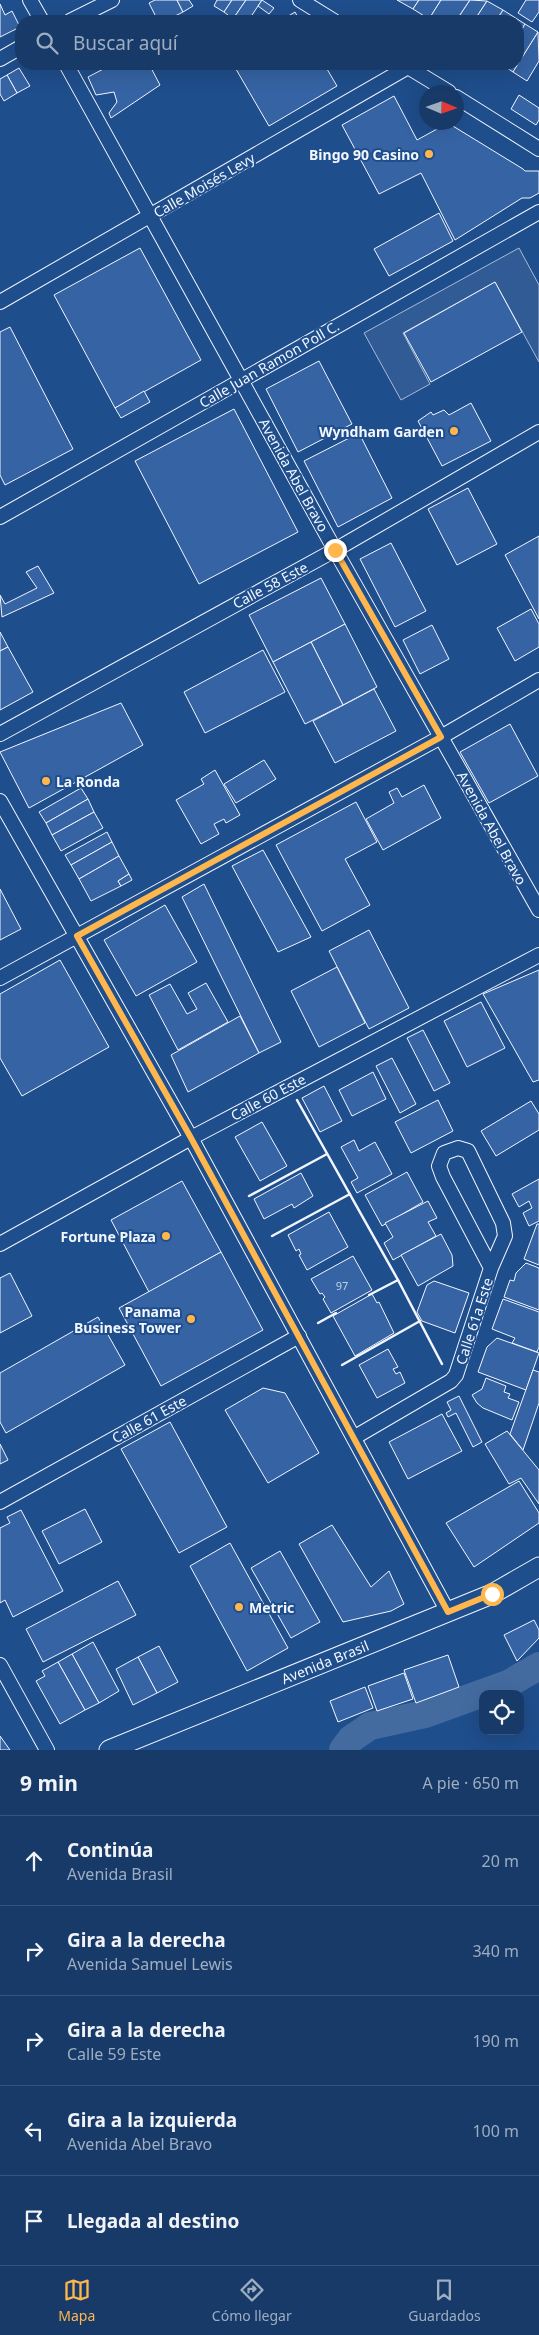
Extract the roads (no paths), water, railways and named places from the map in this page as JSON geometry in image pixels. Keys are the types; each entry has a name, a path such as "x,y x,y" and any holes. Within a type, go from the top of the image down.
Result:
{"main road":[{"name":"Avenida Brasil","path":"109,1750 492,1594 539,1567"}],"street":[{"path":"30,0 39,15"},
{"path":"82,15 112,0"},
{"path":"300,0 324,15"},
{"path":"0,59 15,51"},
{"name":"Avenida Abel Bravo","path":"69,70 335,550 539,910"},
{"name":"Calle Moisés Levy","path":"0,302 150,217 398,70"},
{"path":"414,70 438,85"},
{"path":"464,102 539,149"},
{"name":"Calle Juan Ramon Poll C.","path":"0,517 539,212"},
{"name":"Calle 58 Este","path":"0,734 335,550 539,432"},
{"path":"0,978 441,737 539,680"},
{"path":"0,801 191,1138 355,1437 448,1612"},
{"name":"Calle 60 Este","path":"0,1244 191,1138 539,955"},
{"name":"Calle 61a Este","path":"355,1437 451,1382 456,1375 492,1268 506,1236 503,1223 468,1151 458,1148 444,1152 439,1166 443,1177 492,1268"},
{"name":"Calle 61 Este","path":"0,1502 299,1336"},
{"path":"0,1665 47,1750"}],"waterway":[{"path":"343,1750 351,1739 370,1726 425,1714 508,1684 539,1666"}],"place":[{"name":"Bingo 90 Casino","path":"429,154"},
{"name":"Wyndham Garden","path":"454,431"},
{"name":"La Ronda","path":"46,781"},
{"name":"Fortune Plaza","path":"166,1236"},
{"name":"Panama Business Tower","path":"191,1319"},
{"name":"Metric","path":"239,1607"}]}
